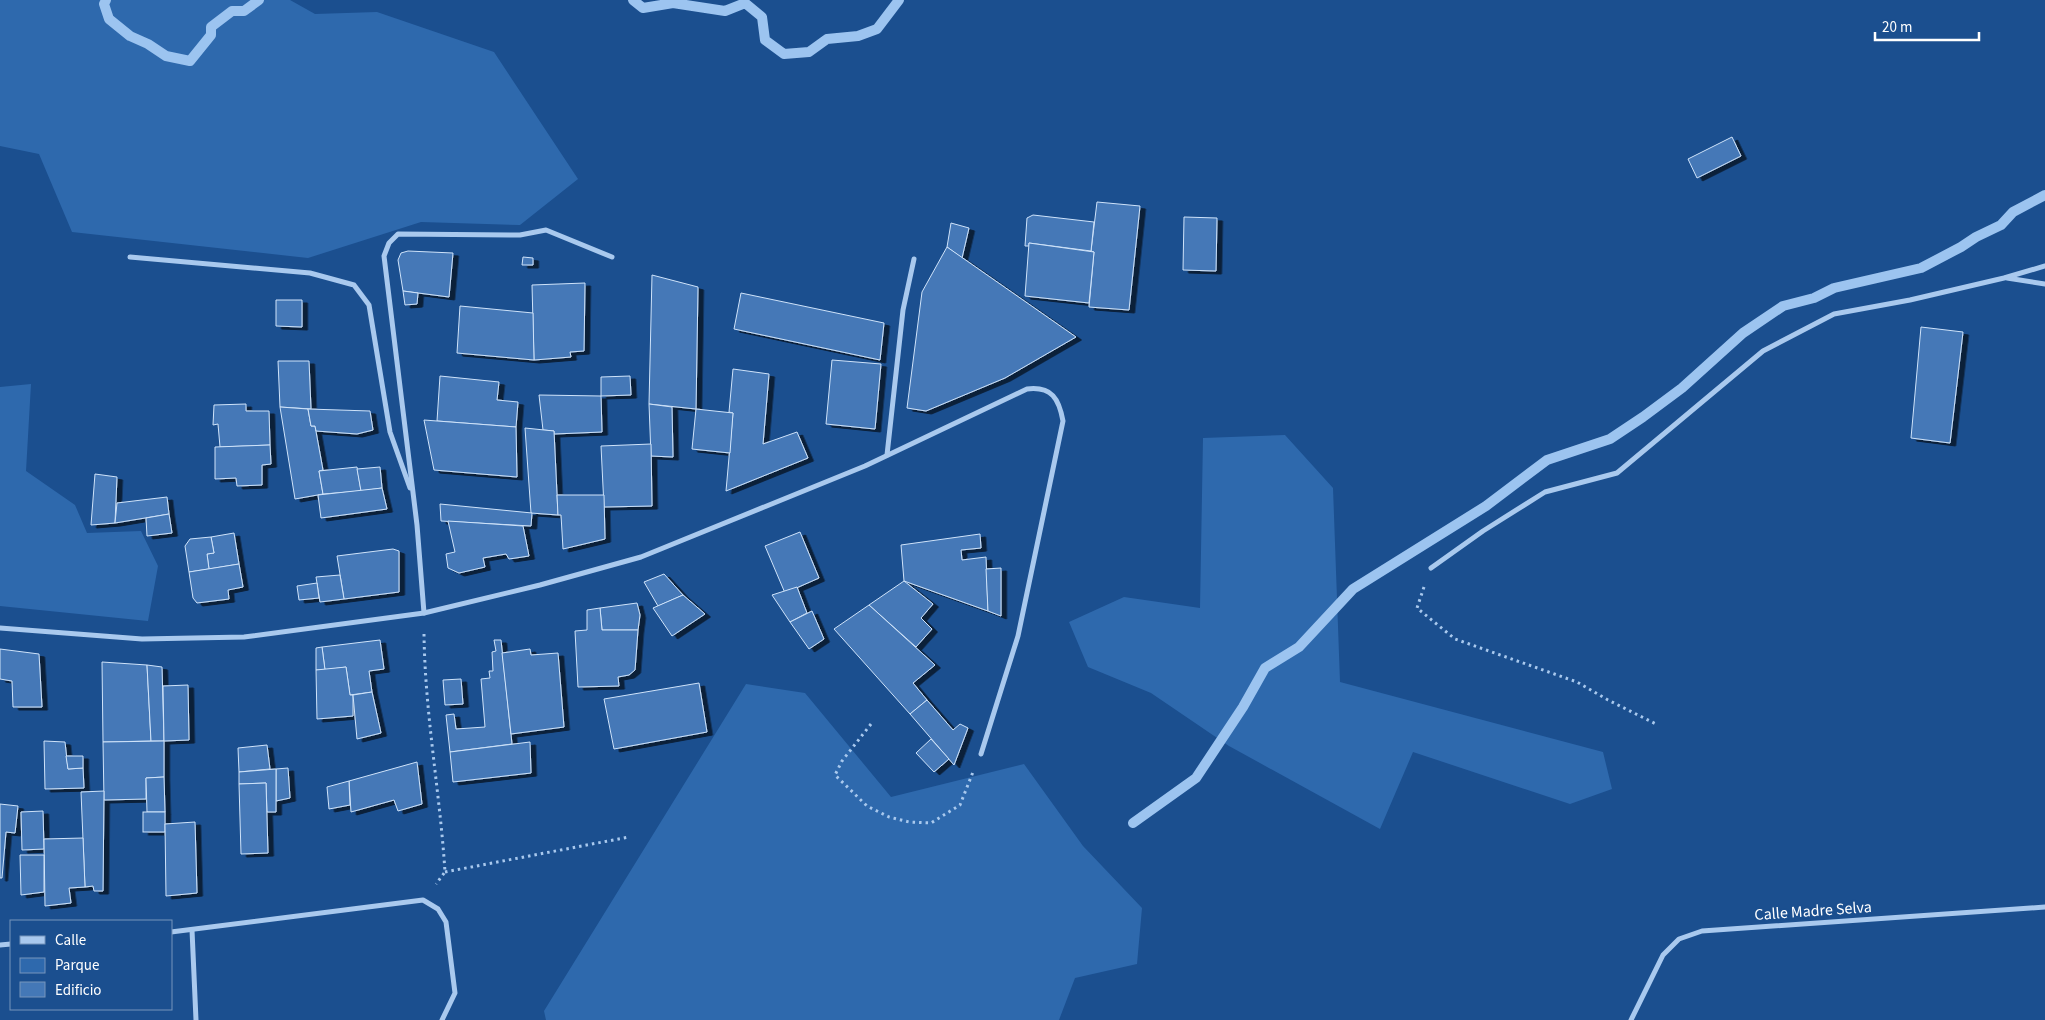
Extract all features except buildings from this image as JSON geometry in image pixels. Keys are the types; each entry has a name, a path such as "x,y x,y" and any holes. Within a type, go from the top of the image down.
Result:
{"street":[{"path":"424,613 414,498 384,256 389,243 398,234 520,235 546,230 612,257"},
{"path":"130,257 310,273 354,285 369,304 390,432 414,498"},
{"path":"887,455 902,310 914,259"},
{"path":"1431,568 1483,531 1545,492 1617,474 1763,351 1834,314 1910,300 2004,278 2045,266"},
{"path":"2004,278 2045,284"},
{"path":"0,628 142,639 244,637 424,613 540,585 641,557 865,466 1027,389 1038,388 1048,392 1060,404 1063,421 1018,636 981,754"},
{"path":"172,932 423,900 438,909 446,922 455,993 442,1020"},
{"name":"Calle Madre Selva","path":"1632,1020 1663,955 1679,939 1702,931 2045,907"},
{"path":"192,930 196,1020"}],"path":[{"path":"1431,568 1417,608 1455,638 1577,682 1656,724"},
{"path":"424,613 424,670 442,821 445,872"},
{"path":"871,724 842,761 835,775 867,806 890,817 909,822 931,823 960,805 981,754"},
{"path":"423,900 445,872 629,837"}],"green space":[{"path":"0,0 290,0 315,14 377,12 494,52 578,179 520,225 421,222 308,258 72,232 39,154 0,146"},
{"path":"31,384 26,471 75,505 87,533 141,531 158,566 148,621 0,606 0,387"},
{"path":"1285,435 1333,488 1340,682 1603,752 1612,789 1570,804 1413,752 1380,829 1229,746 1151,693 1088,667 1069,622 1124,597 1200,608 1203,438"},
{"path":"746,684 805,693 891,797 1024,764 1083,846 1142,908 1137,964 1075,978 1059,1020 546,1020 544,1011"}],"waterway":[{"path":"106,0 104,4 109,19 130,36 148,44 166,56 190,61 211,35 211,27 232,11 244,11 259,0"},
{"path":"633,0 643,8 673,3 725,11 745,3 762,17 765,40 784,54 809,52 827,39 858,36 877,29 899,0"},
{"path":"1133,823 1196,778 1243,707 1265,668 1299,647 1353,589 1486,506 1547,460 1610,439 1682,388 1743,333 1783,306 1814,298 1834,288 1921,268 2001,225 2013,212 2045,195"}]}
